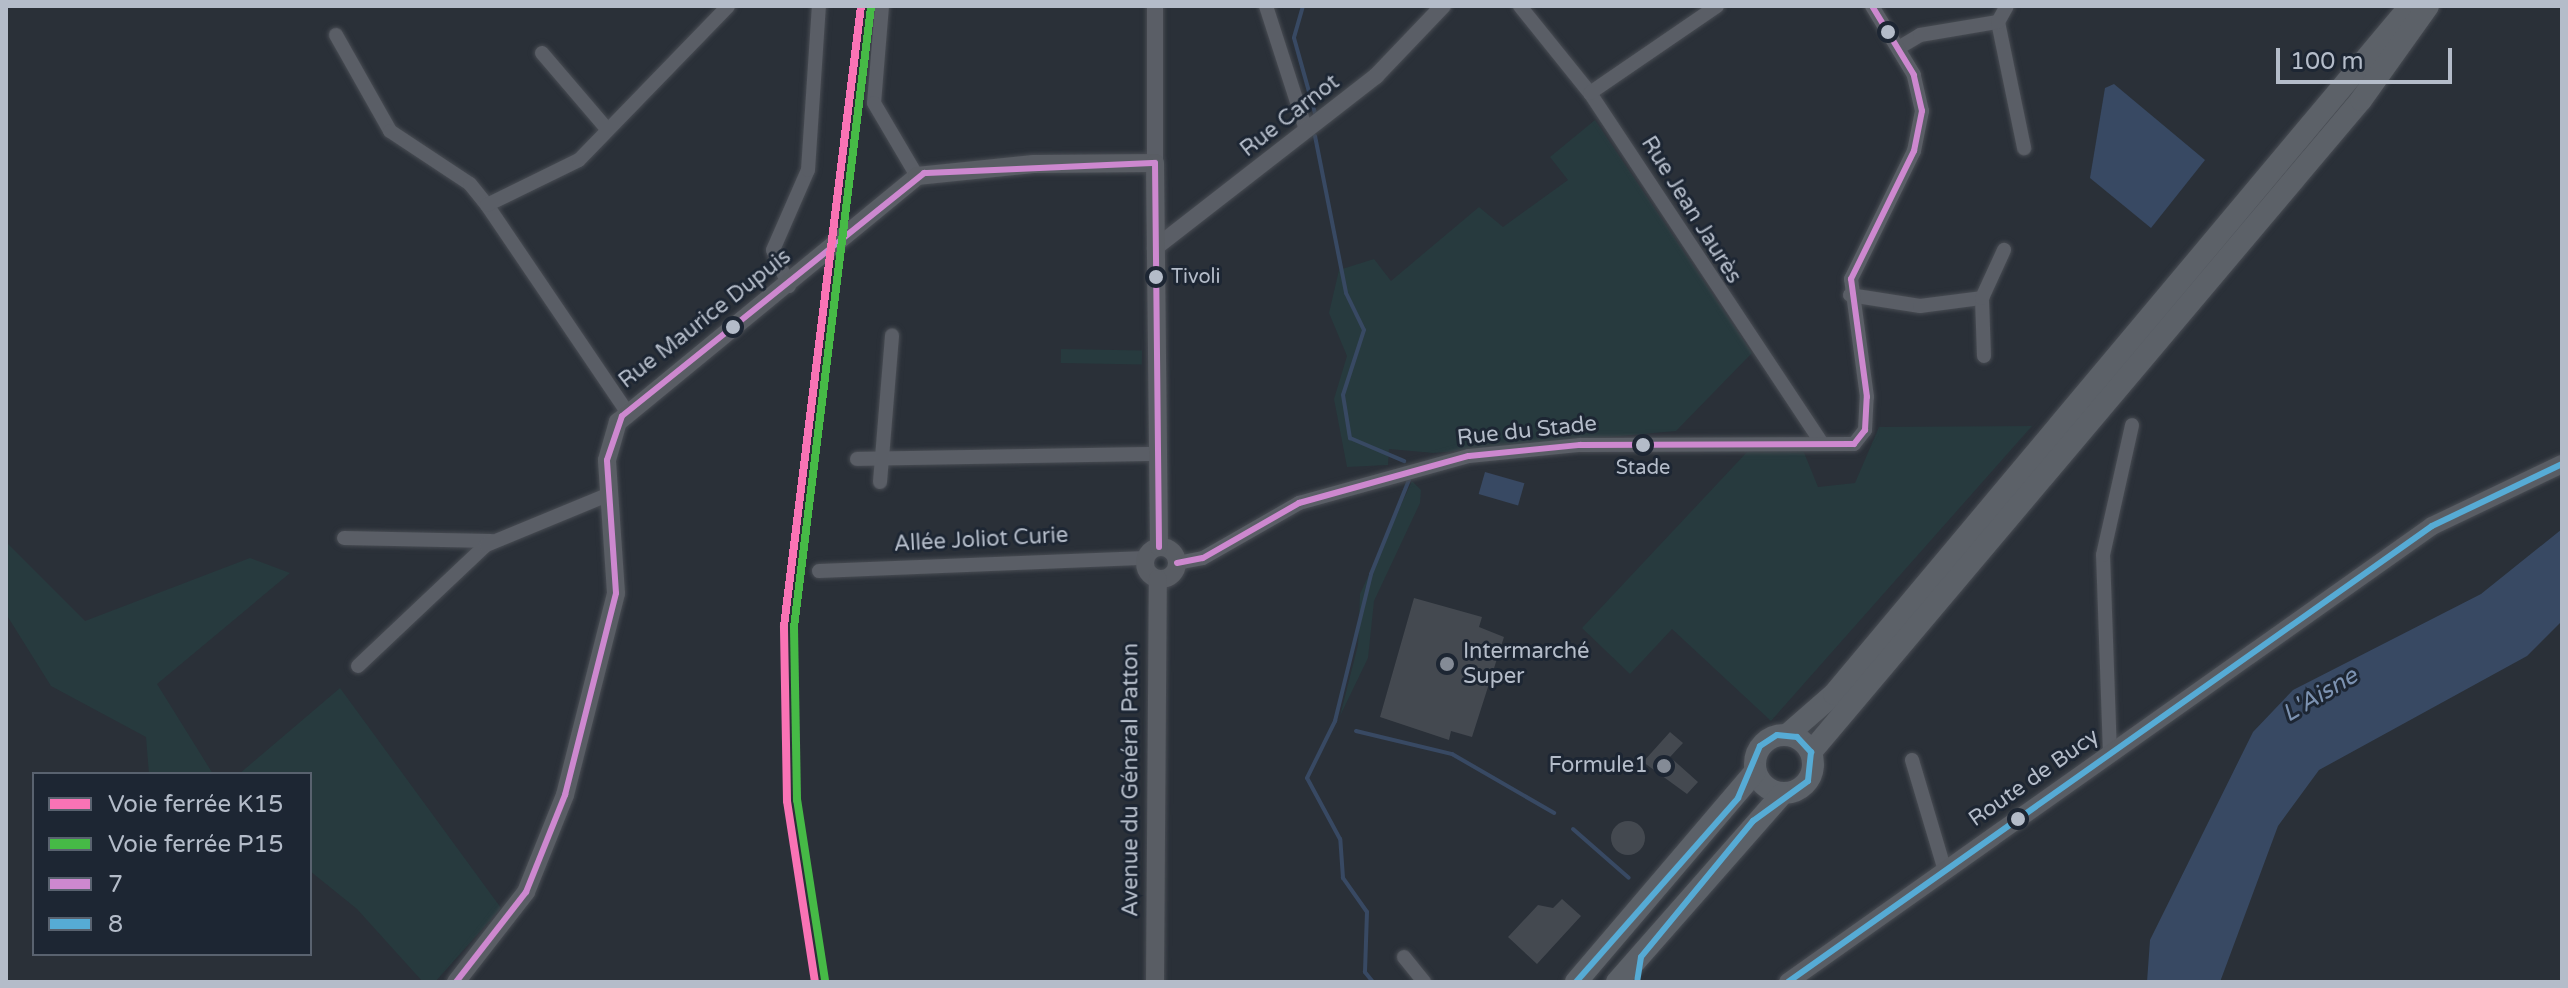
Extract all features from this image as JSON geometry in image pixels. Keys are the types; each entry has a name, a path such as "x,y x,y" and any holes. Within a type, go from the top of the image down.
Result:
{"main road":[{"path":"1576,982 1755,772 1760,746 1787,735 1834,694 2410,6"},
{"path":"1617,982 1782,794 1808,781 1811,752 2361,100 2428,6"},
{"path":"917,176 1033,164 1155,163 1156,454 1152,552 1158,579 1177,563 1152,552"},
{"name":"Rue Maurice Dupuis","path":"456,982 526,892 560,813 614,606 609,444 627,412 789,286 917,176"},
{"name":"Route de Bucy","path":"1794,981 2452,514 2562,464"},
{"name":"Avenue du Général Patton","path":"1155,982 1158,579"},
{"path":"1787,735 1811,752"},
{"path":"1755,772 1782,794"},
{"path":"1637,982 1641,957"}],"street":[{"path":"487,205 556,177 728,6"},
{"path":"789,286 773,250 808,170 819,6"},
{"path":"882,6 874,103 917,176"},
{"path":"1155,6 1155,163"},
{"path":"1266,6 1306,130"},
{"name":"Rue Carnot","path":"1155,248 1376,76 1443,6"},
{"name":"Rue Jean Jaurès","path":"1520,6 1590,93 1820,441"},
{"path":"1590,93 1717,6"},
{"path":"1872,6 1900,47 1920,93 1921,128 1856,258 1850,295 1920,306 1982,298"},
{"path":"2007,6 1998,22 2024,148"},
{"path":"1900,47 1920,35 1998,22"},
{"path":"336,35 390,131 470,184 627,412"},
{"path":"542,53 607,129"},
{"path":"1984,356 1982,298 2004,250"},
{"name":"Rue du Stade","path":"1177,563 1203,558 1299,503 1469,456 1580,445 1820,441 1854,444 1865,430 1867,397 1850,295"},
{"path":"880,482 887,458 892,335"},
{"path":"2110,754 2103,555 2132,425"},
{"path":"857,459 1156,454"},
{"path":"358,666 492,541 610,494"},
{"path":"344,538 492,541"},
{"name":"Allée Joliot Curie","path":"819,571 1152,552"},
{"path":"1912,760 1945,871"},
{"path":"1404,957 1424,982"}],"green space":[{"path":"1595,120 1752,353 1676,431 1434,453 1389,449 1388,465 1347,467 1334,399 1347,356 1329,313 1339,270 1374,259 1391,281 1479,207 1503,227 1568,180 1550,157"},
{"path":"1061,349 1142,350 1142,364 1061,363"},
{"path":"2032,426 1771,721 1672,629 1630,674 1582,628 1748,451 1803,450 1818,487 1855,483 1879,427"},
{"path":"1412,481 1421,490 1420,503 1374,601 1368,658 1340,716 1358,645 1360,594"},
{"path":"6,542 85,621 250,558 290,573 157,684 212,772 149,772 146,737 51,686 6,614"},
{"path":"340,688 501,908 435,982 423,982 357,909 312,873 312,772 241,772"}],"water":[{"path":"2114,84 2205,160 2151,228 2090,178 2105,88"},
{"path":"1485,472 1524,483 1518,505 1479,494"},
{"name":"L'Aisne","path":"2562,529 2562,621 2527,656 2319,770 2278,826 2220,982 2147,982 2150,940 2253,732 2293,690 2481,594"}],"building":[{"name":"Intermarché Super","path":"1414,598 1482,617 1479,627 1504,637 1472,737 1451,731 1449,740 1380,717"},
{"name":"Formule1","path":"1670,732 1683,743 1670,757 1698,782 1687,794 1643,762"},
{"path":"1628,821 1640,826 1645,838 1640,850 1628,855 1616,850 1611,838 1616,826"},
{"path":"1562,899 1581,916 1537,964 1508,937 1538,905 1553,908"}],"waterway":[{"path":"1303,6 1294,38 1315,113"},
{"path":"1315,136 1346,293 1364,330 1343,395 1350,438 1404,461"},
{"path":"1373,982 1365,972 1367,912 1343,878 1340,839 1307,778 1335,721 1371,574 1409,480"},
{"path":"1356,731 1452,754 1554,813"},
{"path":"1573,829 1629,878"}],"rail line":[{"name":"K15","path":"815,982 787,801 784,626 861,6"},
{"name":"P15","path":"825,980 797,800 794,627 871,7"}],"transit line":[{"name":"7","path":"1854,444 1865,430 1867,397 1851,279 1914,151 1922,111 1914,75 1872,6"},
{"name":"7","path":"1155,163 1159,547"},
{"name":"7","path":"456,982 526,892 565,795 616,593 607,460 622,416 924,173 1155,163"},
{"name":"7","path":"1177,563 1203,558 1299,503 1469,456 1580,445 1854,444"},
{"name":"8","path":"1788,982 2432,526 2562,464"},
{"name":"8","path":"1576,982 1738,798 1760,746 1777,735 1797,737 1811,752 1808,781 1753,821 1641,957 1637,982"}],"place":[{"name":"Tivoli","path":"1156,277"},
{"name":"Stade","path":"1643,445"},
{"name":"Intermarché Super","path":"1447,664"},
{"name":"Formule1","path":"1664,766"}]}
